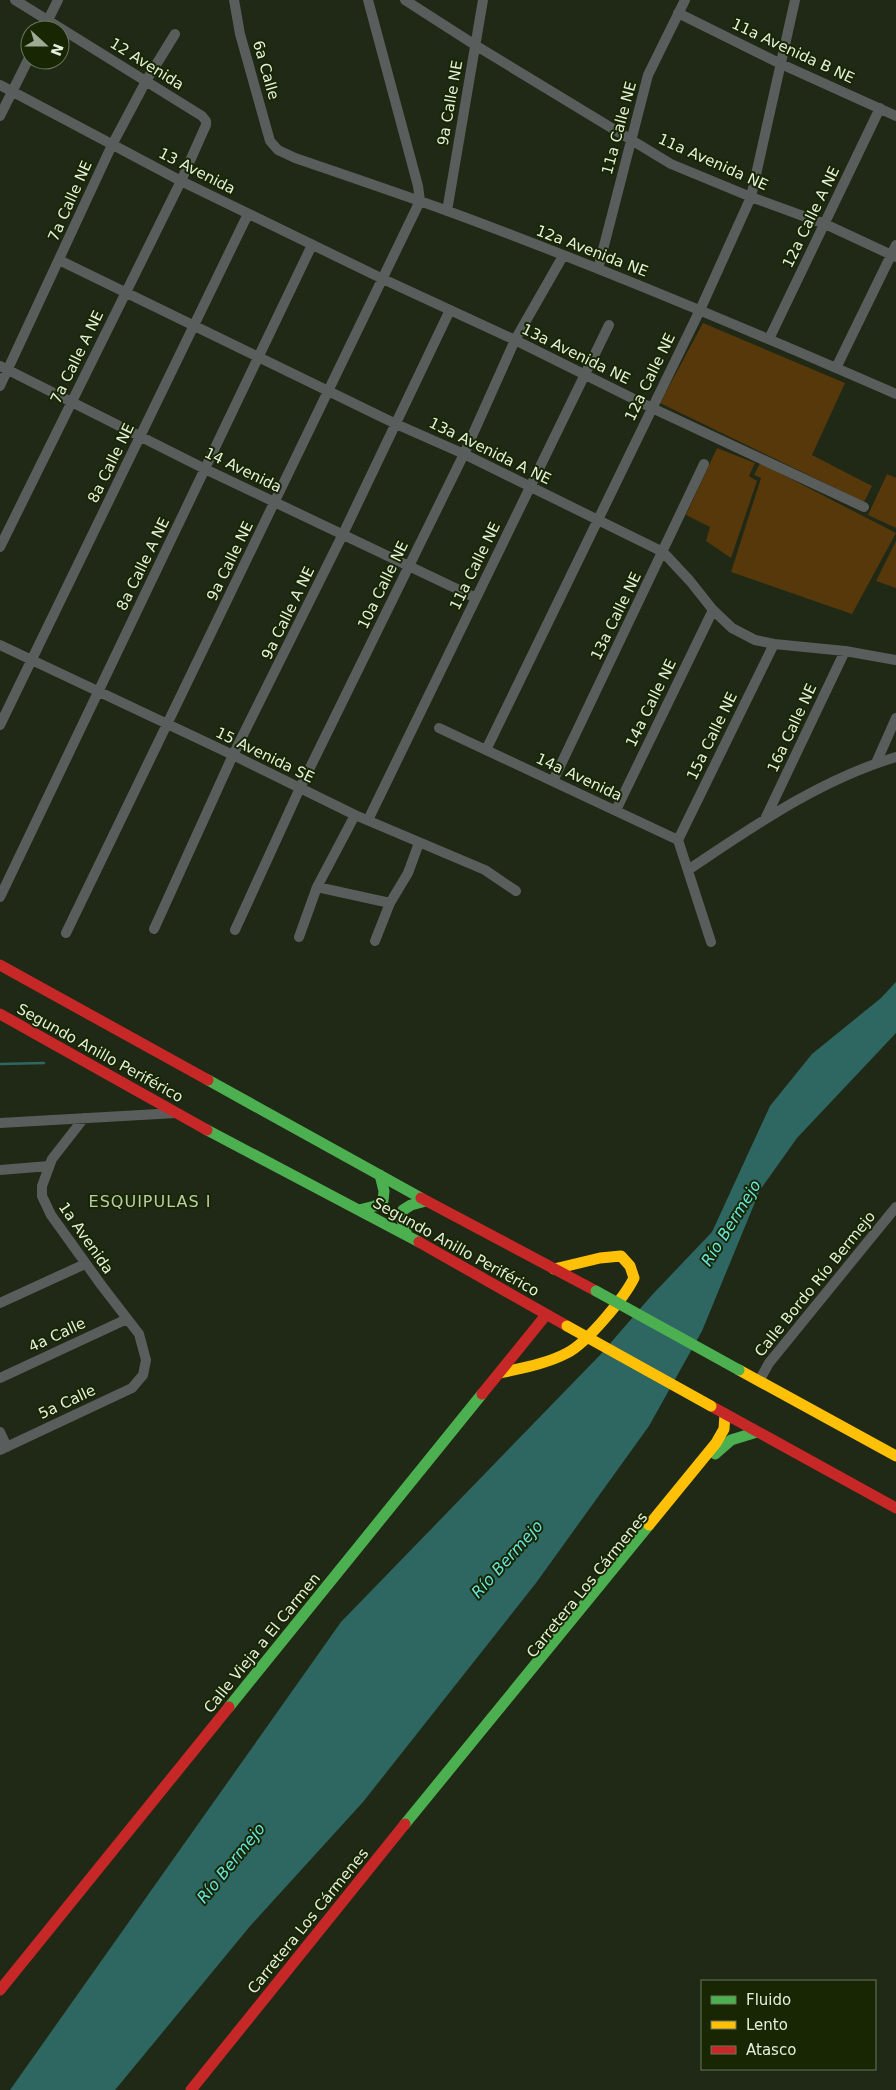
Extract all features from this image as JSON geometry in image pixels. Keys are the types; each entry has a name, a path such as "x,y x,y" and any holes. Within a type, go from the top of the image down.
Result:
{"main road":[{"name":"Segundo Anillo Periférico","path":"0,965 426,1201 596,1290 759,1382 896,1456"},
{"name":"Segundo Anillo Periférico","path":"0,1014 177,1113 407,1235 546,1315 896,1508"},
{"path":"359,1210 377,1207 382,1204 385,1190 380,1175"},
{"path":"407,1235 401,1214 410,1204 426,1201"},
{"path":"500,1373 554,1359 570,1352 580,1344 621,1298 634,1280 634,1274 628,1262 621,1256 612,1255 554,1269"},
{"name":"Calle Vieja a El Carmen","path":"0,1990 546,1315"},
{"name":"Carretera Los Cármenes","path":"191,2090 486,1723 716,1443 723,1433 726,1424 726,1414"},
{"name":"Carretera Los Cármenes","path":"449,1770 466,1755 721,1447 731,1440 757,1432"}],"street":[{"name":"12 Avenida","path":"14,0 48,20"},
{"path":"48,20 58,0"},
{"name":"6a Calle","path":"234,0 240,34 270,141 274,146"},
{"path":"368,0 418,186 420,201"},
{"name":"11a Avenida NE","path":"405,0 475,45 671,164 751,197 825,224 894,256"},
{"name":"9a Calle NE","path":"447,211 483,0"},
{"name":"11a Calle NE","path":"598,269 648,75 684,0"},
{"name":"12a Calle NE","path":"486,750 596,520 700,310 751,197 795,0"},
{"name":"11a Avenida B NE","path":"678,13 782,64 896,116"},
{"name":"12 Avenida","path":"70,34 202,116 206,121 205,131 181,181"},
{"name":"7a Calle NE","path":"0,386 4,368 59,260 112,145 146,82 175,34"},
{"path":"0,116 23,70"},
{"name":"13 Avenida","path":"0,85 181,181 383,279"},
{"name":"12a Calle A NE","path":"769,339 880,108"},
{"name":"12a Avenida NE","path":"274,146 295,158 420,201 598,269 700,310 896,394"},
{"name":"7a Calle A NE","path":"0,546 181,181"},
{"name":"9a Calle NE","path":"66,934 420,201"},
{"name":"8a Calle NE","path":"0,725 248,214"},
{"path":"836,368 894,256 896,244"},
{"name":"8a Calle A NE","path":"0,897 312,245"},
{"name":"10a Calle NE","path":"234,930 300,788 464,454 515,340 563,256"},
{"name":"13a Avenida A NE","path":"59,260 396,424 464,454 663,552 690,581 713,610 732,628 756,640 774,644 844,651 896,660"},
{"name":"13a Avenida NE","path":"383,279 864,507"},
{"name":"9a Calle A NE","path":"154,929 233,755 343,534 450,310"},
{"name":"11a Calle NE","path":"368,820 609,326"},
{"name":"14 Avenida","path":"4,368 205,469 476,598"},
{"name":"13a Calle NE","path":"553,780 704,464"},
{"name":"14a Calle NE","path":"616,810 713,610"},
{"name":"15a Calle NE","path":"678,840 774,644"},
{"name":"15 Avenida SE","path":"0,645 355,815 485,870 516,891"},
{"name":"16a Calle NE","path":"766,817 844,651"},
{"path":"876,763 896,718"},
{"name":"14a Avenida","path":"439,728 678,840"},
{"path":"688,870 766,817 842,776 896,757"},
{"path":"300,937 317,887 355,815"},
{"path":"678,840 711,942"},
{"path":"375,941 390,903 408,873 420,843"},
{"path":"317,887 390,903"},
{"path":"0,1123 177,1113"},
{"name":"1a Avenida","path":"84,1118 48,1166 42,1186 45,1204 85,1264 139,1334 146,1360 143,1375"},
{"path":"0,1170 48,1166"},
{"name":"Calle Bordo Río Bermejo","path":"759,1382 769,1363 896,1207"},
{"path":"0,1303 85,1264"},
{"name":"4a Calle","path":"0,1378 127,1319"},
{"name":"5a Calle","path":"3,1449 132,1388 143,1375"},
{"path":"0,1432 3,1449"}],"shaded area":[{"path":"703,323 845,383 812,455 872,486 864,502 660,403"},
{"path":"717,448 755,463 749,476 757,481 731,558 706,541 710,527 686,515"},
{"path":"760,463 896,533 852,614 731,572 761,478 754,475"},
{"path":"887,474 896,478 896,528 868,515"},
{"path":"896,541 896,588 876,581"}],"water":[{"name":"Río Bermejo","path":"896,982 896,1033 797,1138 760,1190 702,1331 649,1426 536,1583 363,1802 251,1925 115,2090 10,2090 341,1622 601,1354 652,1295 712,1232 770,1106 812,1054 881,998"}],"waterway":[{"path":"0,1064 44,1063"}],"traffic: fast":[{"path":"208,1080 421,1198"},
{"path":"207,1130 419,1242"},
{"path":"359,1210 375,1206 383,1201 384,1191 380,1175"},
{"path":"407,1235 402,1220 403,1210 411,1205 426,1201"},
{"path":"596,1291 739,1370"},
{"path":"229,1707 482,1394"},
{"path":"715,1454 731,1440 757,1432"},
{"path":"405,1824 649,1525"}],"traffic: slow":[{"path":"500,1373 551,1360 575,1348 604,1319 622,1297 634,1278 630,1266 621,1256 600,1258 554,1269"},
{"path":"567,1326 711,1406"},
{"path":"739,1370 896,1456"},
{"path":"649,1525 716,1443 724,1429 725,1414"}],"traffic: jam":[{"path":"0,965 208,1080"},
{"path":"0,1014 207,1130"},
{"path":"421,1198 596,1291"},
{"path":"419,1242 567,1326"},
{"path":"482,1394 546,1315"},
{"path":"711,1406 896,1508"},
{"path":"0,1990 229,1707"},
{"path":"191,2090 405,1824"}],"district":[{"name":"ESQUIPULAS I","path":"150,1201"}]}
